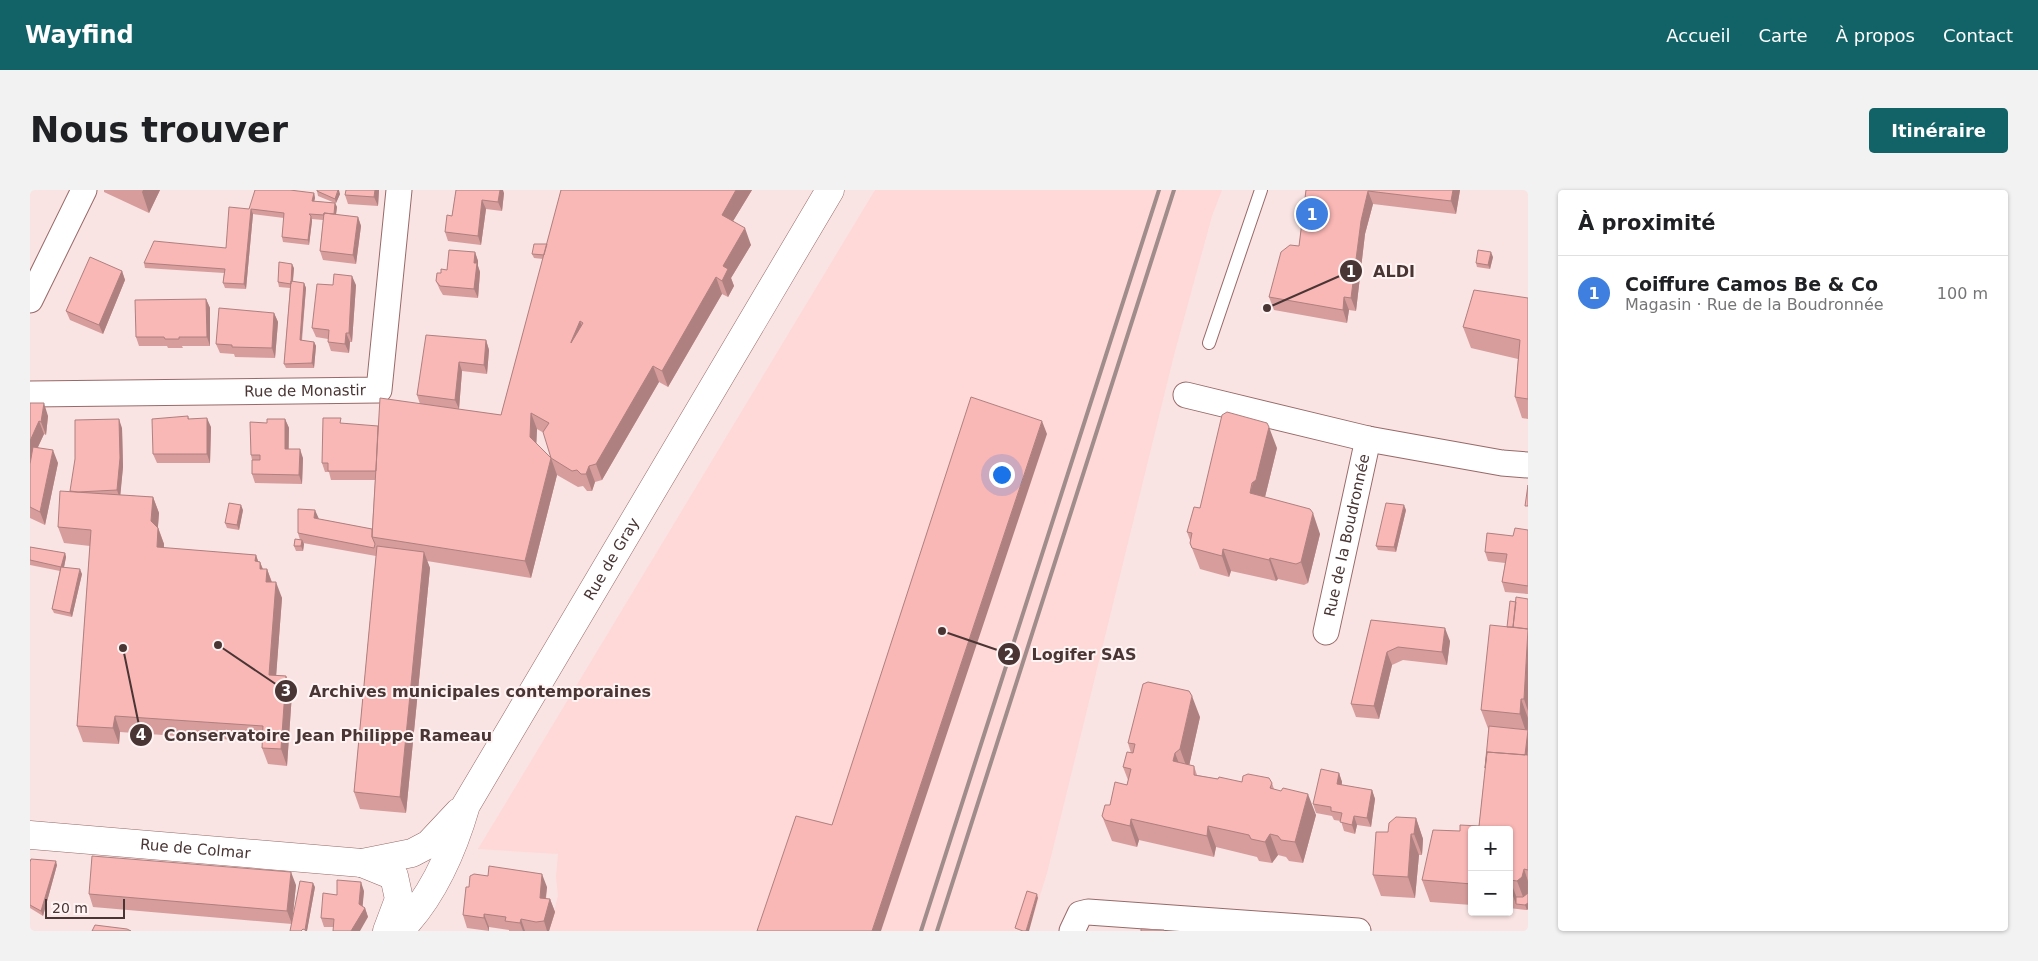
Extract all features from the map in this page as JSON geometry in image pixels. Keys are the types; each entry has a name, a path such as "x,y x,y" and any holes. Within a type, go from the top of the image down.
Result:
{"main road":[{"name":"Rue de Gray","path":"399,931 417,911 457,836 466,805 830,190"},
{"name":"Rue de Colmar","path":"30,835 362,863 412,853 421,849 429,844 466,805"},
{"name":"Rue de Colmar","path":"362,863 394,876 399,899 387,931"}],"street":[{"path":"30,300 84,190"},
{"name":"Rue de Monastir","path":"30,394 379,390 399,190"},
{"name":"Rue de la Boudronnée","path":"1186,396 1368,439 1502,463 1528,464"},
{"name":"Rue de la Boudronnée","path":"1326,632 1368,439"},
{"path":"1076,923 1088,912 1358,931"}],"lane":[{"path":"1209,343 1261,190"}],"shaded area":[{"path":"875,190 1222,190 1212,216 1174,355 1047,873 1029,931 549,931 558,896 556,877 558,854 478,849"}],"building":[{"path":"255,190 290,190 314,193 312,201 335,203 334,214 309,214 311,216 308,240 282,237 284,213 251,209 244,284 223,283 225,269 144,263 154,241 226,248 229,207 249,209"},
{"path":"317,190 338,190 335,199"},
{"path":"346,190 375,190 374,197 345,195"},
{"path":"456,190 500,190 498,202 482,200 478,236 445,232 447,215 452,216"},
{"path":"561,190 736,190 722,215 745,228 723,266 728,269 722,281 716,277 662,371 653,366 596,464 589,466 586,474 581,474 577,470 572,471 551,458 525,561 372,537 380,398 501,415","holes":["580,321 583,323 571,343 571,342","531,413 549,423 543,432 551,458 530,437"]},
{"path":"1306,190 1453,190 1451,201 1368,191 1361,221 1351,298 1344,297 1343,310 1269,297 1281,252 1290,245 1299,246"},
{"path":"324,213 358,217 353,255 320,251"},
{"path":"534,244 547,244 544,255 532,254"},
{"path":"449,250 475,252 474,263 477,263 474,289 440,286 436,281 437,273 441,273 441,269 447,270"},
{"path":"1478,250 1491,252 1488,265 1476,263"},
{"path":"90,257 122,271 99,325 66,311"},
{"path":"279,262 292,264 291,284 278,282"},
{"path":"334,274 352,276 349,333 346,333 345,344 328,342 329,330 312,328 317,284 333,285"},
{"path":"291,281 304,283 300,340 314,342 312,363 284,364"},
{"path":"1474,290 1528,298 1528,399 1515,397 1520,340 1463,327"},
{"path":"206,299 207,337 165,339 164,337 136,337 135,300"},
{"path":"219,308 274,313 272,348 232,347 232,345 216,344"},
{"path":"426,335 486,340 484,365 459,362 455,400 417,395"},
{"path":"971,397 1042,421 872,931 757,931 796,816 832,825"},
{"path":"30,403 44,403 41,422 39,421 30,441"},
{"path":"1227,412 1267,423 1269,427 1256,480 1252,483 1250,493 1310,509 1313,513 1301,562 1296,564 1270,558 1269,560 1223,549 1222,556 1192,548 1190,543 1192,533 1187,532 1194,507 1200,508 1222,415"},
{"path":"188,416 188,419 207,418 207,454 153,454 152,419"},
{"path":"323,418 341,418 340,423 378,426 376,471 328,471 328,463 322,463"},
{"path":"119,419 120,458 117,490 70,491 75,459 75,420"},
{"path":"267,419 285,419 285,449 300,449 299,475 252,474 252,460 260,460 260,455 251,455 250,422 267,423"},
{"path":"33,447 53,450 40,512 30,507 30,464"},
{"path":"1528,485 1528,506 1525,506"},
{"path":"60,491 153,497 151,521 158,528 157,547 256,555 255,561 260,562 260,569 267,569 266,582 276,582 269,675 286,676 281,749 262,748 263,726 115,716 113,728 77,726 91,530 58,527"},
{"path":"229,503 241,505 237,525 225,523"},
{"path":"1386,503 1404,505 1394,547 1376,546"},
{"path":"298,509 315,510 314,518 372,529 374,548 298,533"},
{"path":"1515,528 1528,530 1528,586 1502,582 1507,554 1485,552 1487,533 1513,536"},
{"path":"295,539 302,540 301,546 294,546"},
{"path":"377,546 424,552 400,797 354,792"},
{"path":"30,547 65,553 61,567 30,560"},
{"path":"61,567 80,569 70,613 52,609"},
{"path":"1516,597 1528,599 1528,629 1513,627"},
{"path":"1510,601 1516,602 1513,627 1507,627"},
{"path":"1371,620 1445,628 1442,652 1398,647 1387,652 1374,706 1351,704"},
{"path":"1490,625 1528,629 1524,699 1521,699 1520,714 1481,710"},
{"path":"1148,682 1189,691 1192,696 1180,749 1175,753 1173,761 1194,766 1194,775 1218,779 1219,777 1242,782 1243,776 1248,774 1269,778 1272,783 1270,788 1281,791 1283,788 1308,794 1295,842 1281,840 1278,836 1270,834 1265,842 1251,839 1249,835 1208,826 1207,836 1131,819 1130,826 1105,820 1102,816 1105,805 1110,805 1115,782 1127,785 1131,769 1123,767 1127,752 1133,753 1135,744 1128,743 1143,684"},
{"path":"1489,726 1528,730 1525,755 1487,752 1485,768"},
{"path":"1487,752 1528,755 1528,870 1524,869 1522,877 1517,881 1513,880 1513,826 1479,826"},
{"path":"1321,769 1339,773 1337,784 1372,790 1367,818 1354,816 1352,825 1340,822 1342,813 1331,811 1331,807 1313,804"},
{"path":"1396,817 1416,818 1414,834 1411,834 1408,877 1373,875 1376,832 1388,832 1389,823"},
{"path":"1460,825 1479,826 1468,826 1468,884 1422,880 1433,830 1460,831"},
{"path":"92,856 291,872 287,911 89,894"},
{"path":"31,859 56,861 41,911 30,905"},
{"path":"489,866 542,874 540,898 550,899 544,921 536,922 521,919 520,923 505,921 506,917 484,914 484,918 463,915 466,887 469,887 470,876 474,874 488,876"},
{"path":"337,880 361,882 359,904 365,908 351,931 333,931 334,919 321,918 323,893 337,895"},
{"path":"300,881 313,883 305,930 290,931"},
{"path":"1027,891 1037,894 1026,931 1023,931 1015,928"},
{"path":"1528,893 1528,903 1525,905 1516,904 1516,897 1523,897"},
{"path":"95,925 127,929 131,931 92,931"},
{"path":"1141,929 1164,930 1164,931 1141,931"}],"railway":[{"path":"921,931 1159,190"},
{"path":"937,931 1174,190"}],"place":[{"name":"Coiffure Camos Be & Co","path":"1312,214"},
{"name":"ALDI","path":"1267,308"},
{"name":"Logifer SAS","path":"942,631"},
{"name":"Archives municipales contemporaines","path":"218,645"},
{"name":"Conservatoire Jean Philippe Rameau","path":"123,648"}]}
